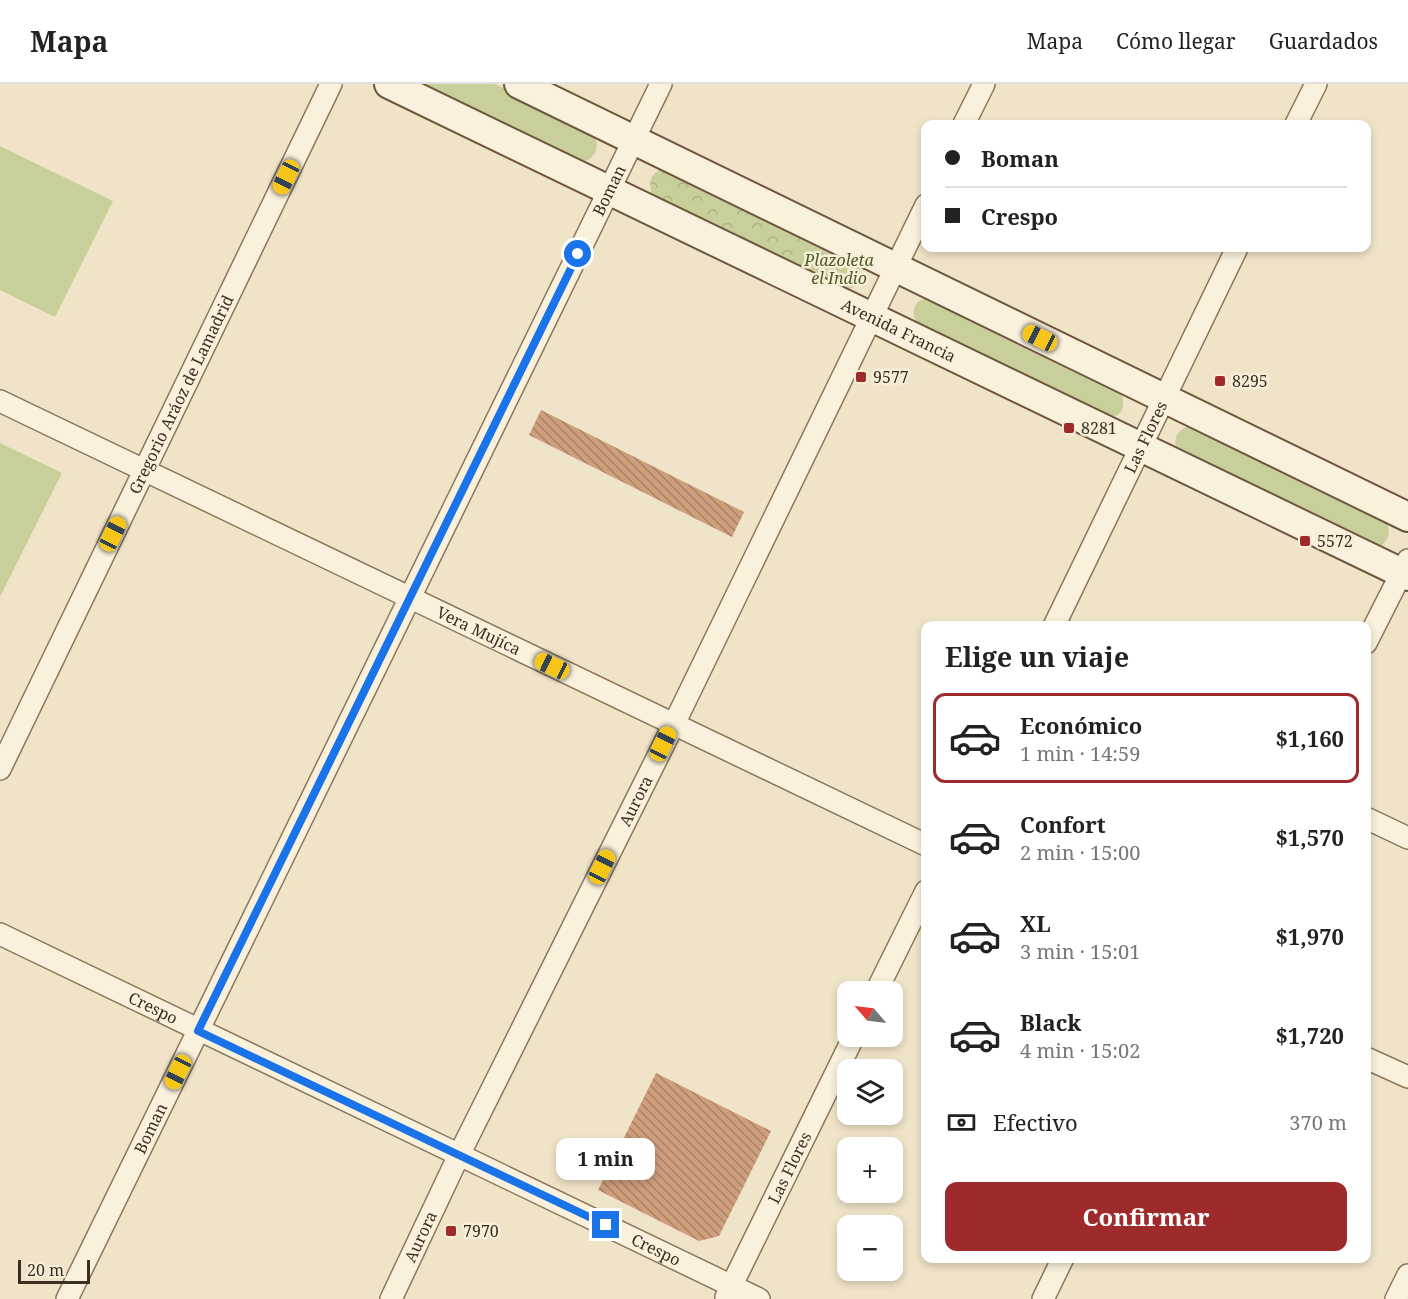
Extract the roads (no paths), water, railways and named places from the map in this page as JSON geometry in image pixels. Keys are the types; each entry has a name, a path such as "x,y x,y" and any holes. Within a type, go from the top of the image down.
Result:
{"street":[{"name":"Gregorio Aráoz de Lamadrid","path":"0,769 331,84"},
{"name":"Avenida Francia","path":"389,84 1141,447 1406,570"},
{"path":"519,84 1408,517"},
{"name":"Boman","path":"67,1299 661,84"},
{"path":"966,120 984,84"},
{"path":"1298,120 1316,84"},
{"name":"Aurora","path":"391,1299 459,1155 674,724 921,215"},
{"name":"Las Flores","path":"1056,621 1235,252"},
{"name":"Vera Mujíca","path":"0,401 921,843"},
{"path":"1371,634 1406,570"},
{"path":"1371,820 1408,838"},
{"path":"881,981 921,901"},
{"name":"Crespo","path":"0,934 459,1155 728,1292 759,1299"},
{"name":"Las Flores","path":"728,1292 849,1047"},
{"path":"1371,1060 1408,1077"},
{"path":"1043,1299 1061,1263"},
{"path":"1396,1299 1408,1275"}],"place":[{"name":"9577","path":"861,377"},
{"name":"8295","path":"1220,381"},
{"name":"8281","path":"1069,428"},
{"name":"5572","path":"1305,541"},
{"name":"7970","path":"451,1231"}],"park label":[{"name":"Plazoleta el Indio","path":"839,269"}]}
